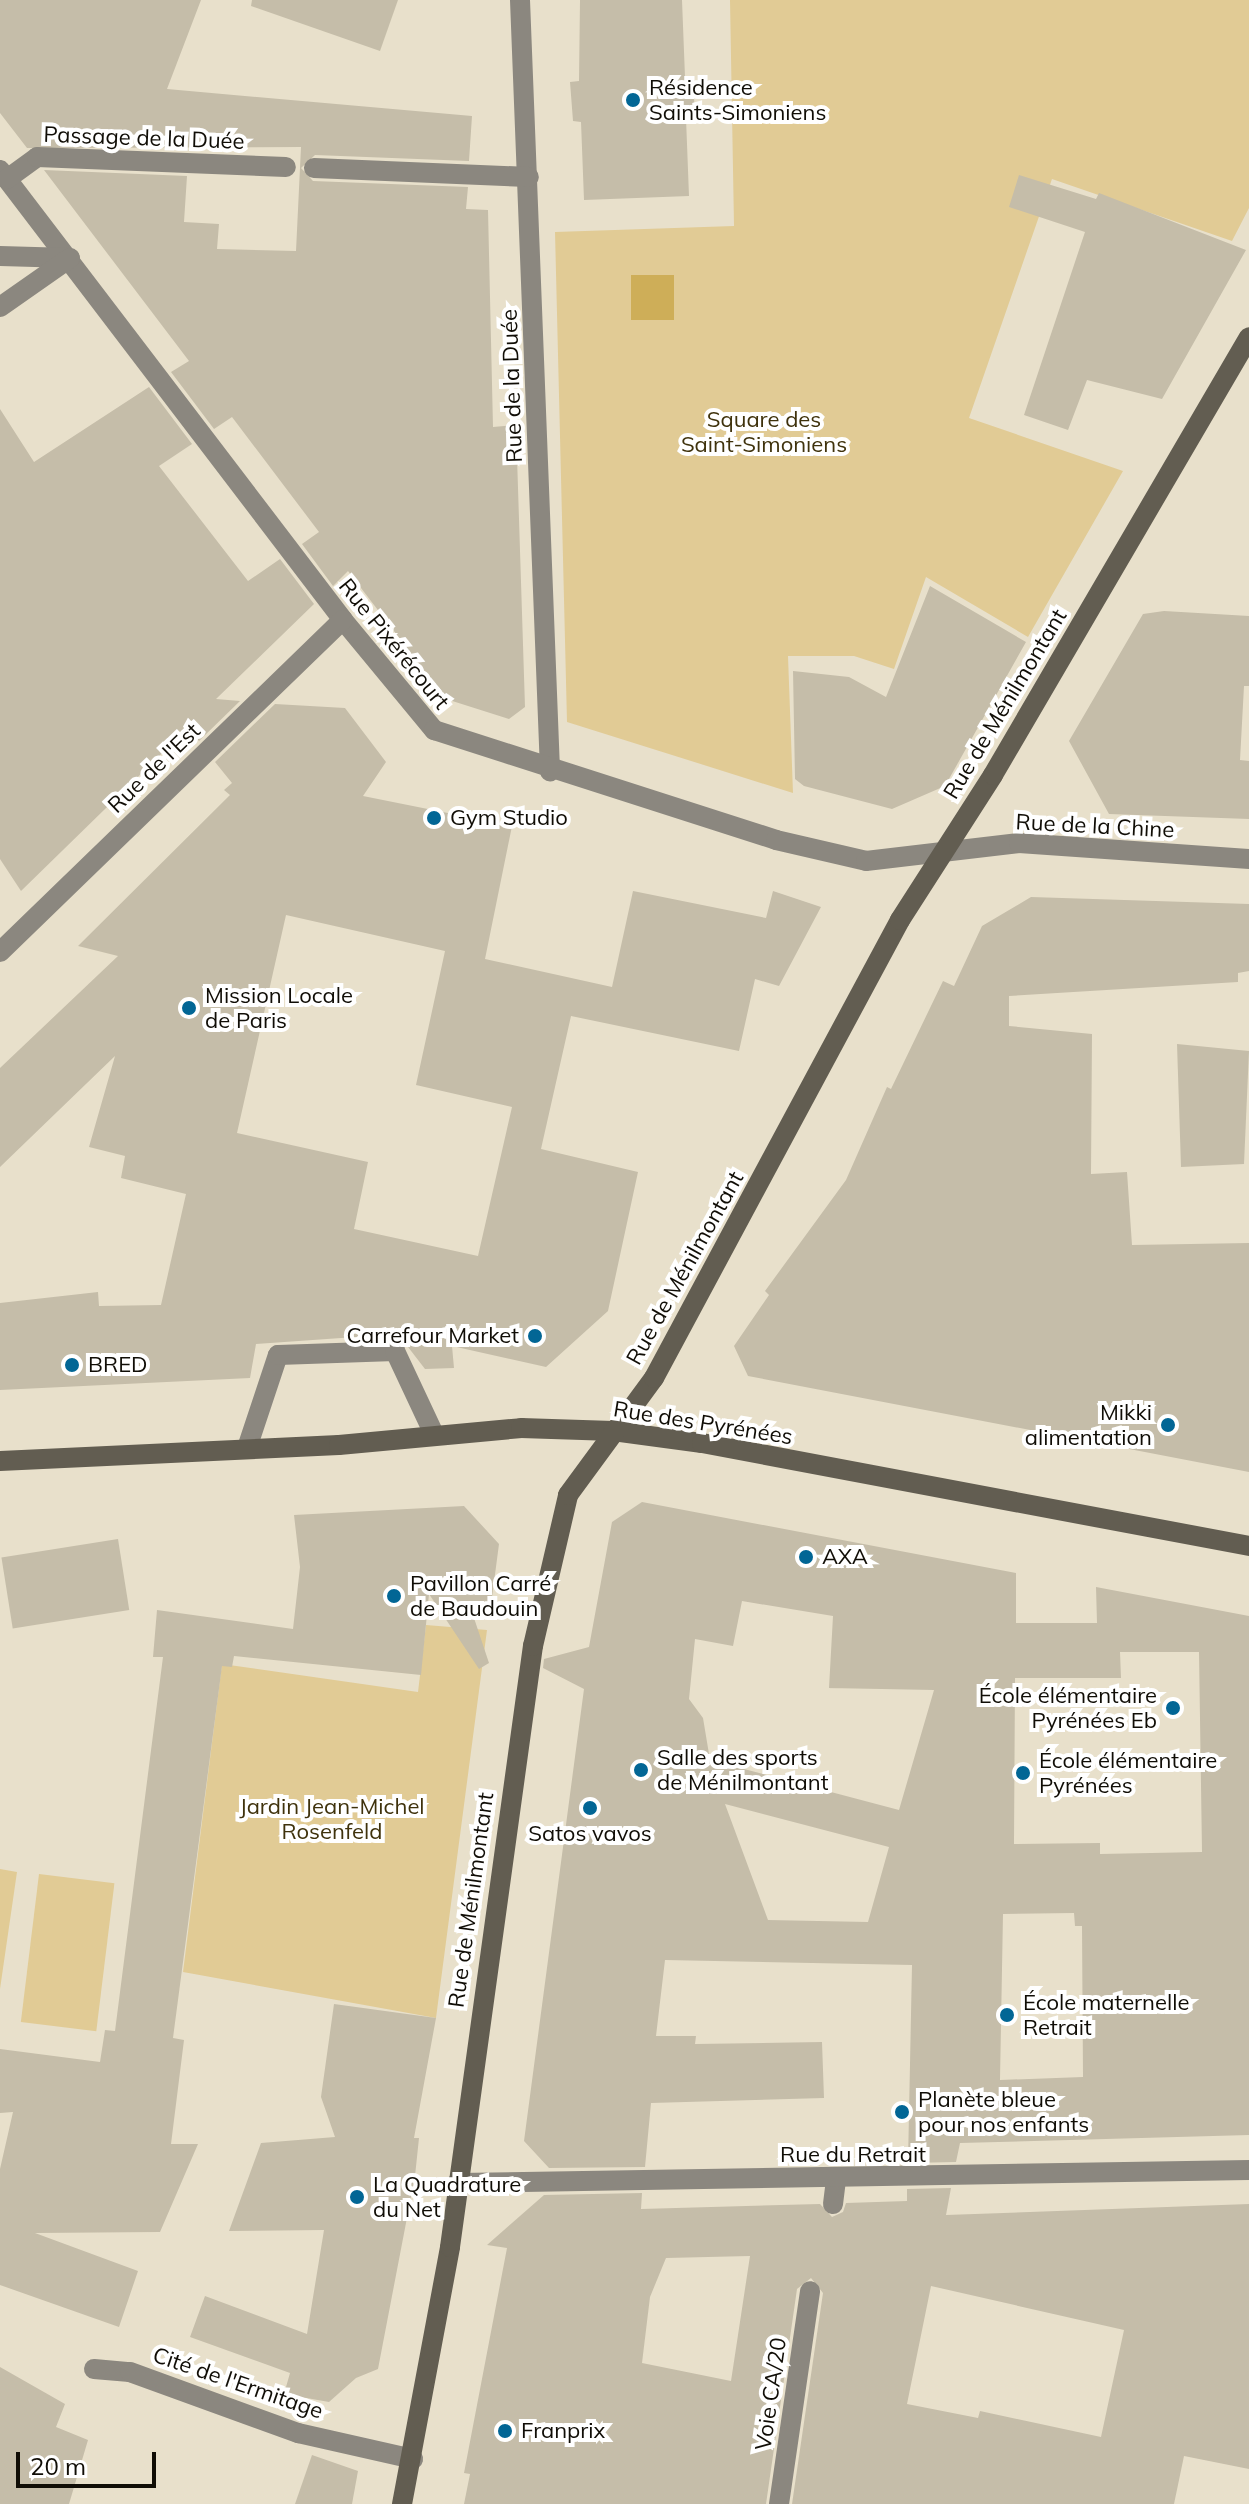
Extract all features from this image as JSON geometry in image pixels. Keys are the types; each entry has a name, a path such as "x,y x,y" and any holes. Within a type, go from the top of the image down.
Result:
{"street":[{"name":"Rue de la Duée","path":"520,0 550,771"},
{"name":"Passage de la Duée","path":"4,174 37,157 286,167"},
{"path":"314,168 529,177"},
{"name":"Rue Pixérécourt","path":"4,174 343,620 434,730 550,771 776,840 866,861 939,854"},
{"path":"0,256 70,258"},
{"path":"0,307 70,258"},
{"name":"Rue de Ménilmontant","path":"402,2504 413,2459 457,2183 533,1646 568,1495 654,1378 939,854 993,775 1249,337"},
{"name":"Rue de l'Est","path":"0,952 343,620"},
{"name":"Rue de la Chine","path":"939,854 1019,843 1249,859"},
{"path":"247,1448 278,1355 395,1351 433,1432"},
{"name":"Rue des Pyrénées","path":"0,1461 339,1445 433,1432 521,1428 613,1431 702,1443 1249,1546"},
{"name":"Rue du Retrait","path":"457,2183 1249,2170"},
{"path":"833,2204 836,2178"},
{"name":"Voie CA/20","path":"779,2504 810,2291"},
{"name":"Cité de l'Ermitage","path":"94,2369 130,2372 298,2433 413,2459"}],"green space":[{"name":"Square des Saint-Simoniens","path":"730,0 1249,0 1249,208 1232,241 1052,179 969,418 1123,471 1028,637 926,577 894,669 854,656 788,656 793,793 567,722 555,232 734,226"},
{"name":"Jardin Jean-Michel Rosenfeld","path":"426,1625 487,1630 436,2018 183,1972 222,1664 418,1692"},
{"path":"0,1869 17,1872 0,1989"},
{"path":"39,1874 114,1883 96,2031 21,2022"}],"shaded area":[{"path":"631,275 674,275 674,320 631,320"}],"building":[{"path":"0,0 201,0 167,89 472,116 469,161 315,155 301,168 313,181 468,187 466,209 488,210 493,427 516,425 525,707 509,719 446,699 348,571 333,586 302,544 319,532 232,417 214,429 171,372 189,361 44,170 187,176 184,222 219,224 217,249 296,251 301,147 27,148 0,113"},
{"path":"252,0 398,0 380,51 251,6"},
{"name":"Résidence Saints-Simoniens","path":"580,0 682,0 685,77 693,76 695,118 686,118 689,196 584,200 581,122 573,121 570,82 579,81"},
{"path":"1019,175 1096,199 1099,193 1246,250 1162,399 1087,380 1068,430 1024,415 1085,232 1009,207"},
{"path":"149,387 192,444 159,466 248,581 280,559 314,604 216,699 240,701 199,741 188,728 21,891 0,859 0,409 34,462"},
{"path":"930,586 1026,642 945,786 892,809 804,786 795,779 793,671 849,677 886,697"},
{"path":"1164,611 1249,616 1249,686 1244,686 1240,760 1249,761 1249,819 1109,814 1069,741 1143,614"},
{"path":"275,704 345,708 386,762 363,796 512,826 485,959 612,987 633,891 766,918 773,891 821,907 779,986 755,979 739,1051 571,1016 541,1149 638,1172 608,1311 546,1367 452,1346 454,1368 425,1369 398,1334 256,1344 250,1378 0,1390 0,1303 98,1292 99,1306 161,1305 186,1194 121,1178 125,1156 89,1147 115,1056 0,1167 0,1068 118,956 78,946 230,795 224,790 232,783 215,762","holes":["286,915 445,951 416,1085 512,1107 478,1256 354,1229 368,1162 237,1133"]},
{"path":"1031,897 1249,904 1249,971 1238,973 1238,982 1009,996 1009,1026 1092,1034 1091,1174 1127,1172 1132,1245 1249,1243 1249,1472 748,1376 734,1346 769,1295 765,1291 846,1180 887,1087 891,1089 943,981 954,986 982,926"},
{"path":"1177,1044 1249,1051 1244,1164 1181,1167"},
{"path":"642,1502 1016,1573 1016,1623 1097,1623 1096,1587 1249,1616 1249,2135 960,2143 956,2162 908,2163 912,1965 665,1960 656,2036 696,2036 695,2044 822,2042 824,2098 651,2103 645,2167 549,2168 524,2141 584,1689 543,1668 544,1659 589,1647 612,1522","holes":["742,1601 833,1616 829,1688 934,1690 899,1810 710,1760 703,1718 689,1699 695,1639 733,1646","1120,1652 1199,1652 1202,1852 1100,1854 1100,1843 1014,1844 1015,1678 1121,1678","725,1804 889,1847 868,1922 768,1920","1074,1913 1075,1926 1082,1926 1083,2077 1000,2080 1003,1914"]},
{"path":"464,1506 499,1544 489,1620 470,1606 489,1663 479,1669 429,1594 421,1675 234,1656 232,1667 222,1666 173,2038 184,2040 171,2144 198,2144 160,2232 35,2233 138,2271 119,2327 0,2285 0,2169 13,2112 0,2113 0,2049 100,2062 105,2030 115,2031 163,1657 153,1657 157,1610 293,1629 300,1567 294,1515"},
{"path":"118,1539 129,1610 13,1629 1,1557"},
{"path":"334,2004 436,2018 414,2138 419,2138 415,2176 378,2369 356,2378 329,2402 284,2394 290,2373 190,2337 205,2296 307,2334 324,2230 229,2231 261,2143 335,2137 321,2097"},
{"path":"951,2188 946,2215 1249,2204 1249,2469 1184,2456 1174,2504 792,2504 823,2293 811,2278 797,2289 766,2504 464,2504 470,2474 464,2473 507,2248 487,2245 544,2195 642,2193 641,2209 820,2204 832,2217 843,2212 846,2203 907,2201 907,2189","holes":["750,2256 731,2381 642,2363 650,2297 666,2258","931,2286 1124,2330 1101,2437 980,2411 978,2418 907,2404"]},
{"path":"0,2367 65,2404 56,2427 88,2440 69,2504 0,2504"},
{"path":"312,2455 358,2471 352,2504 295,2504"}],"place":[{"name":"Résidence Saints-Simoniens","path":"633,100"},
{"name":"Gym Studio","path":"434,818"},
{"name":"Mission Locale de Paris","path":"189,1008"},
{"name":"Carrefour Market","path":"535,1336"},
{"name":"BRED","path":"72,1365"},
{"name":"Mikki alimentation","path":"1168,1425"},
{"name":"AXA","path":"806,1557"},
{"name":"Pavillon Carré de Baudouin","path":"394,1596"},
{"name":"École élémentaire Pyrénées Eb","path":"1173,1708"},
{"name":"Salle des sports de Ménilmontant","path":"641,1770"},
{"name":"École élémentaire Pyrénées","path":"1023,1773"},
{"name":"Satos vavos","path":"590,1808"},
{"name":"École maternelle Retrait","path":"1007,2015"},
{"name":"Planète bleue pour nos enfants","path":"902,2112"},
{"name":"La Quadrature du Net","path":"357,2197"},
{"name":"Franprix","path":"505,2431"}]}
